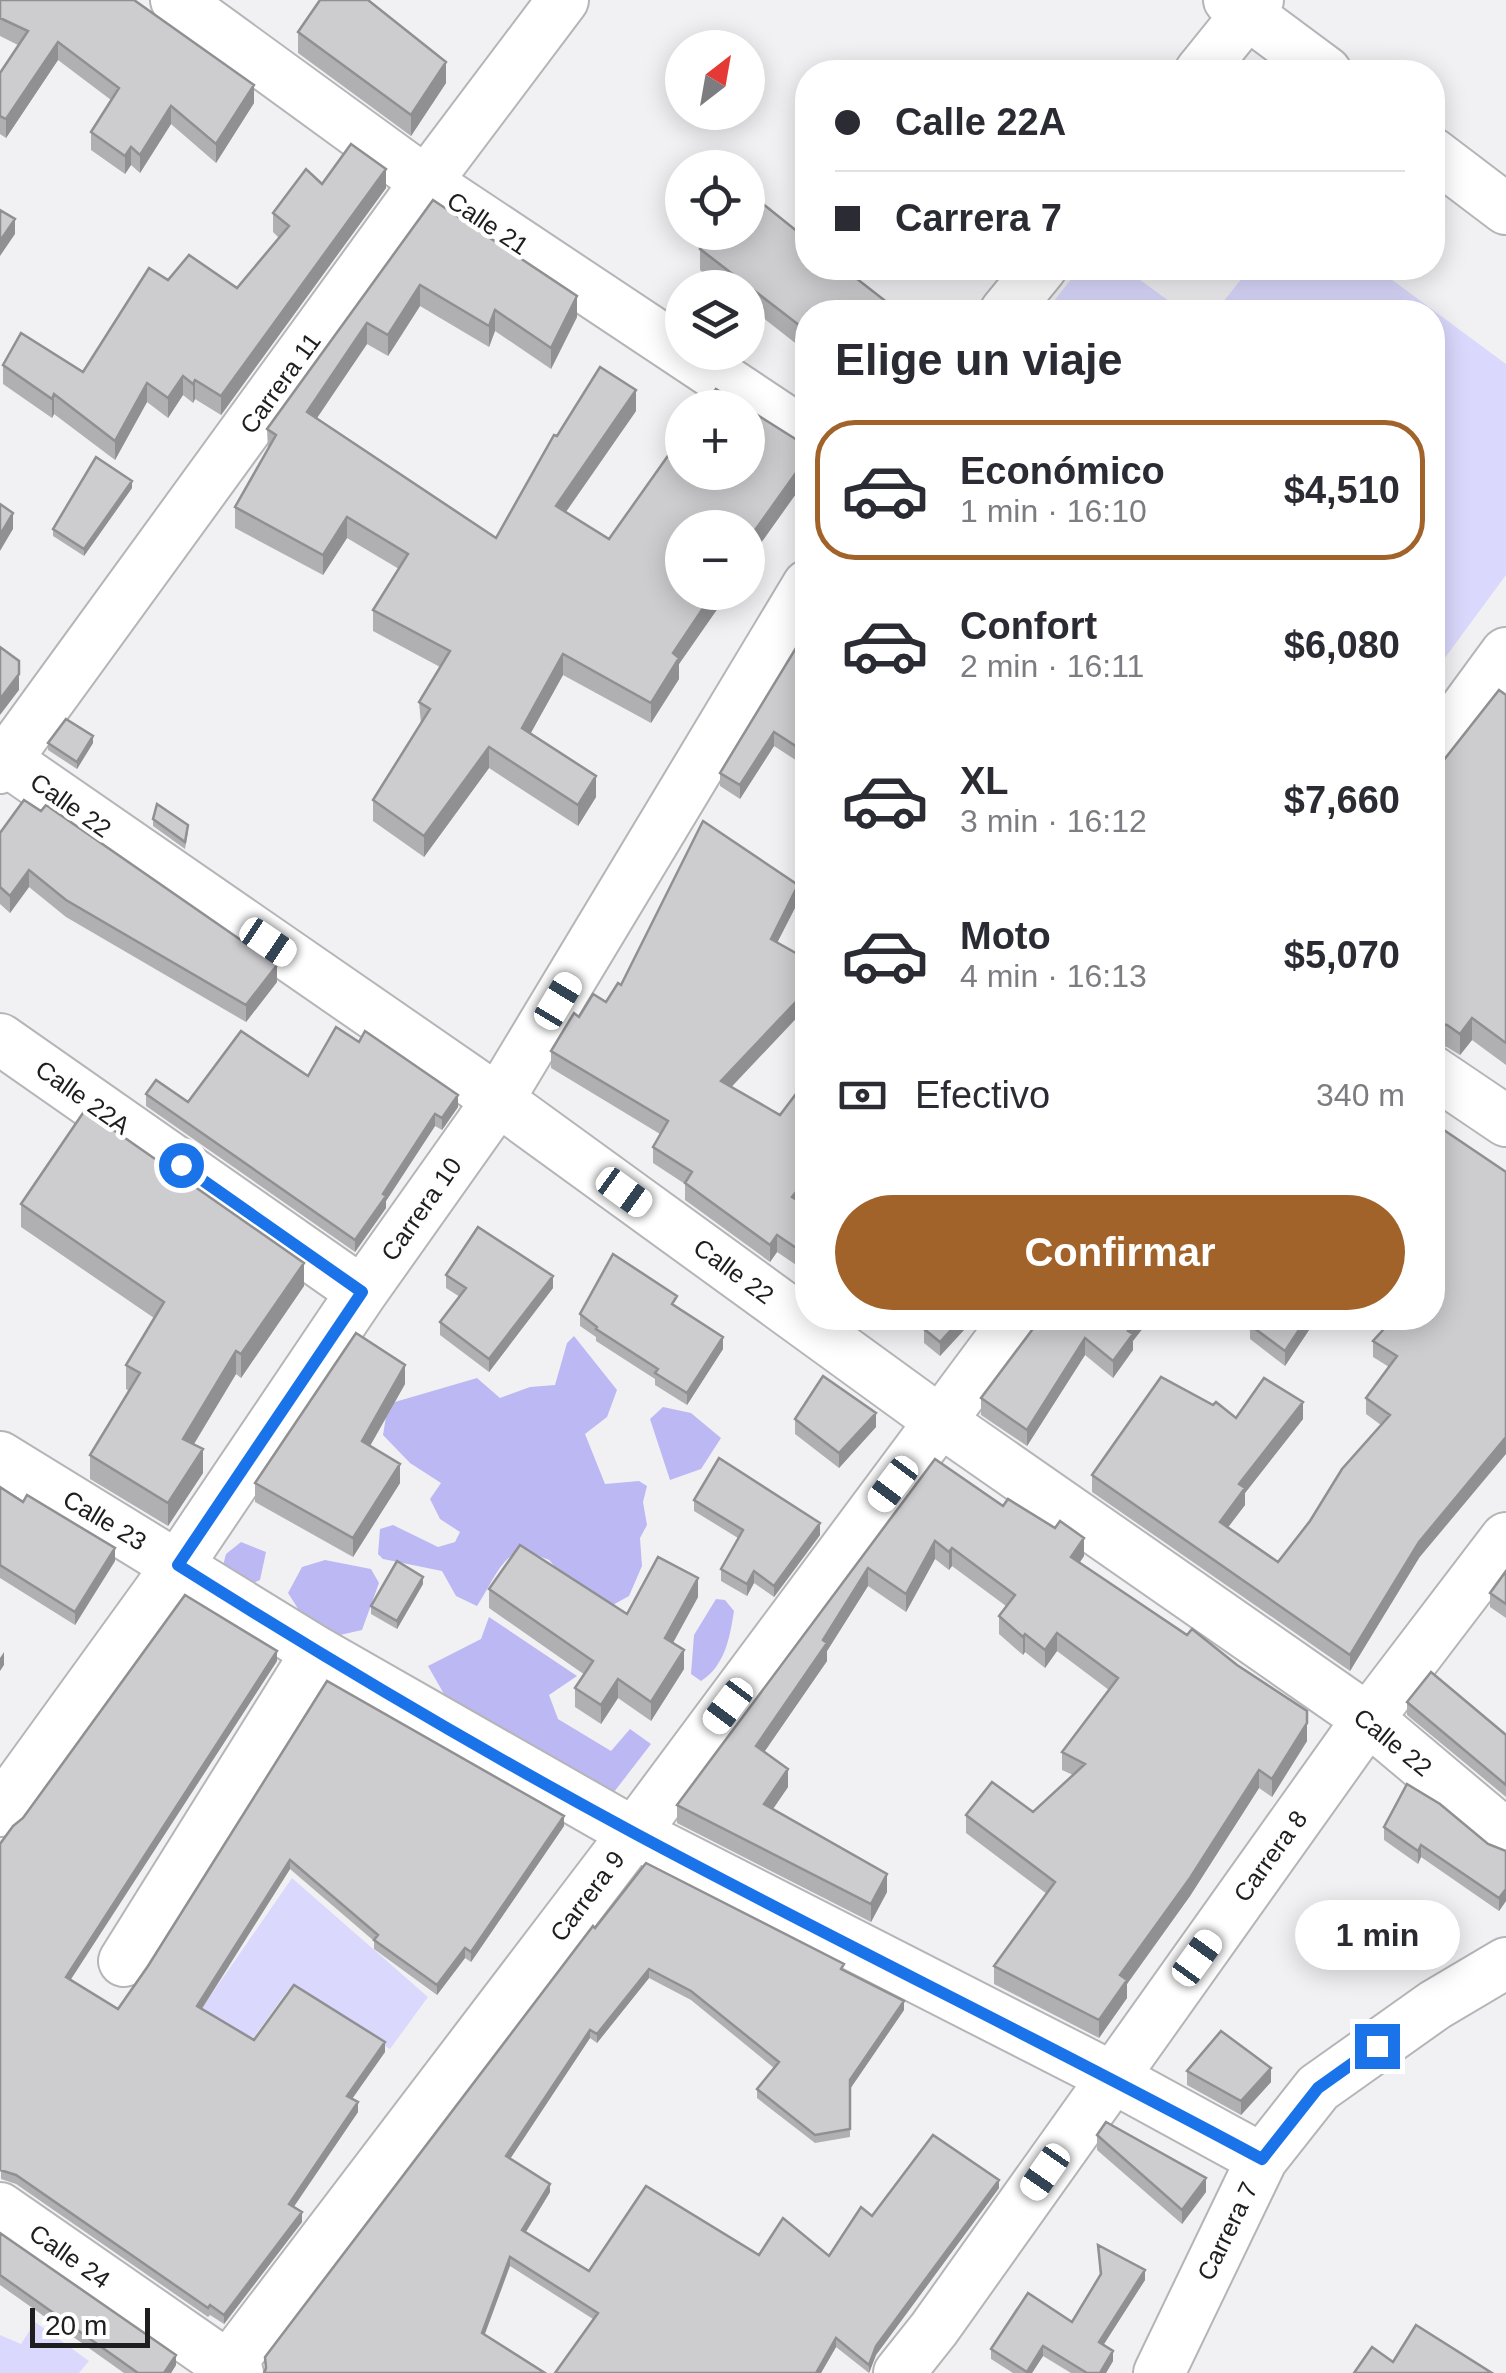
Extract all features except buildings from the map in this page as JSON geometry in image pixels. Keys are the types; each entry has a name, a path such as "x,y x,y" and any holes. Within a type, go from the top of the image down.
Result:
{"street":[{"name":"Calle 21","path":"176,0 426,182 795,427"},
{"name":"Carrera 11","path":"2,761 562,0"},
{"path":"1208,60 1245,4 1312,60"},
{"path":"1445,163 1506,209"},
{"path":"1015,300 1032,280"},
{"name":"Carrera 10","path":"0,1811 178,1565 362,1292 498,1100 795,617"},
{"path":"1445,736 1506,653"},
{"name":"Calle 22","path":"2,761 498,1100 795,1316"},
{"name":"Calle 22A","path":"0,1038 362,1292"},
{"path":"1445,1080 1506,1120"},
{"name":"Calle 22","path":"815,1330 1368,1719 1506,1835"},
{"name":"Carrera 9","path":"230,2371 1007,1330"},
{"name":"Calle 23","path":"0,1457 317,1652 634,1833 1262,2159"},
{"name":"Carrera 8","path":"900,2373 1368,1719 1506,1538"},
{"path":"124,1961 317,1652"},
{"name":"Carrera 7","path":"1160,2373 1262,2159 1318,2088 1435,2005 1506,1962"},
{"name":"Calle 24","path":"0,2208 230,2371"}],"shaded area":[{"path":"1070,280 1140,280 1167,300 1055,300"},
{"path":"1240,280 1392,280 1419,300 1225,300"},
{"path":"1445,319 1506,364 1506,575 1445,658"},
{"path":"574,1336 617,1390 607,1417 585,1434 605,1484 639,1481 647,1486 643,1502 647,1525 640,1538 642,1566 629,1596 611,1606 565,1578 549,1560 521,1549 501,1567 477,1606 456,1596 442,1571 383,1559 378,1554 380,1529 393,1525 438,1547 455,1542 460,1532 440,1519 430,1499 441,1483 410,1463 383,1435 388,1404 477,1378 500,1398 530,1387 555,1385 567,1343"},
{"path":"663,1407 691,1413 721,1438 701,1469 670,1480 650,1419"},
{"path":"241,1542 266,1552 260,1580 238,1590 221,1573 226,1554"},
{"path":"325,1560 371,1569 379,1583 362,1630 318,1640 288,1593 302,1567"},
{"path":"716,1599 725,1600 734,1611 721,1659 701,1681 691,1674 694,1635"},
{"path":"489,1617 577,1676 549,1695 558,1719 611,1751 630,1729 651,1744 614,1792 599,1802 481,1715 452,1708 428,1666 481,1639"},
{"path":"292,1878 428,1997 390,2049 288,1990 252,2040 202,2008"},
{"path":"35,2322 89,2361 79,2373 0,2373 0,2335 21,2344"}],"route":[{"path":"181,1165 362,1292 178,1565 317,1652 634,1833 1262,2159 1318,2088 1377,2046"}]}
